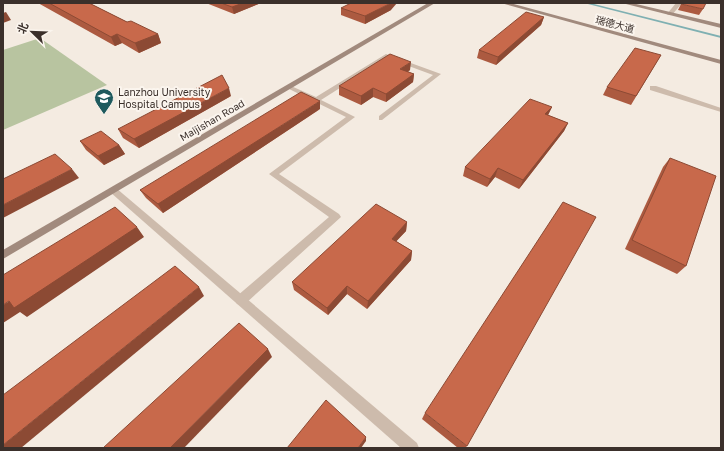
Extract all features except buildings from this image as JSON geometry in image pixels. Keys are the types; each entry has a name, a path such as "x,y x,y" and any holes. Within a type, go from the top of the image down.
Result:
{"street":[{"name":"Maijishan Road","path":"3,254 432,3"},
{"name":"瑞德大道","path":"504,3 721,62"},
{"name":"瑞德大道","path":"625,3 721,26"},
{"path":"670,14 679,3"},
{"path":"316,100 386,56 438,74 382,118"},
{"path":"241,300 336,217 273,174 351,117 289,87"},
{"path":"654,88 721,110"},
{"path":"113,190 412,448"}],"green space":[{"path":"40,38 107,85 3,130 3,50"}],"waterway":[{"path":"586,3 721,37"}],"place":[{"name":"Lanzhou University Hospital Campus","path":"104,115"}]}
